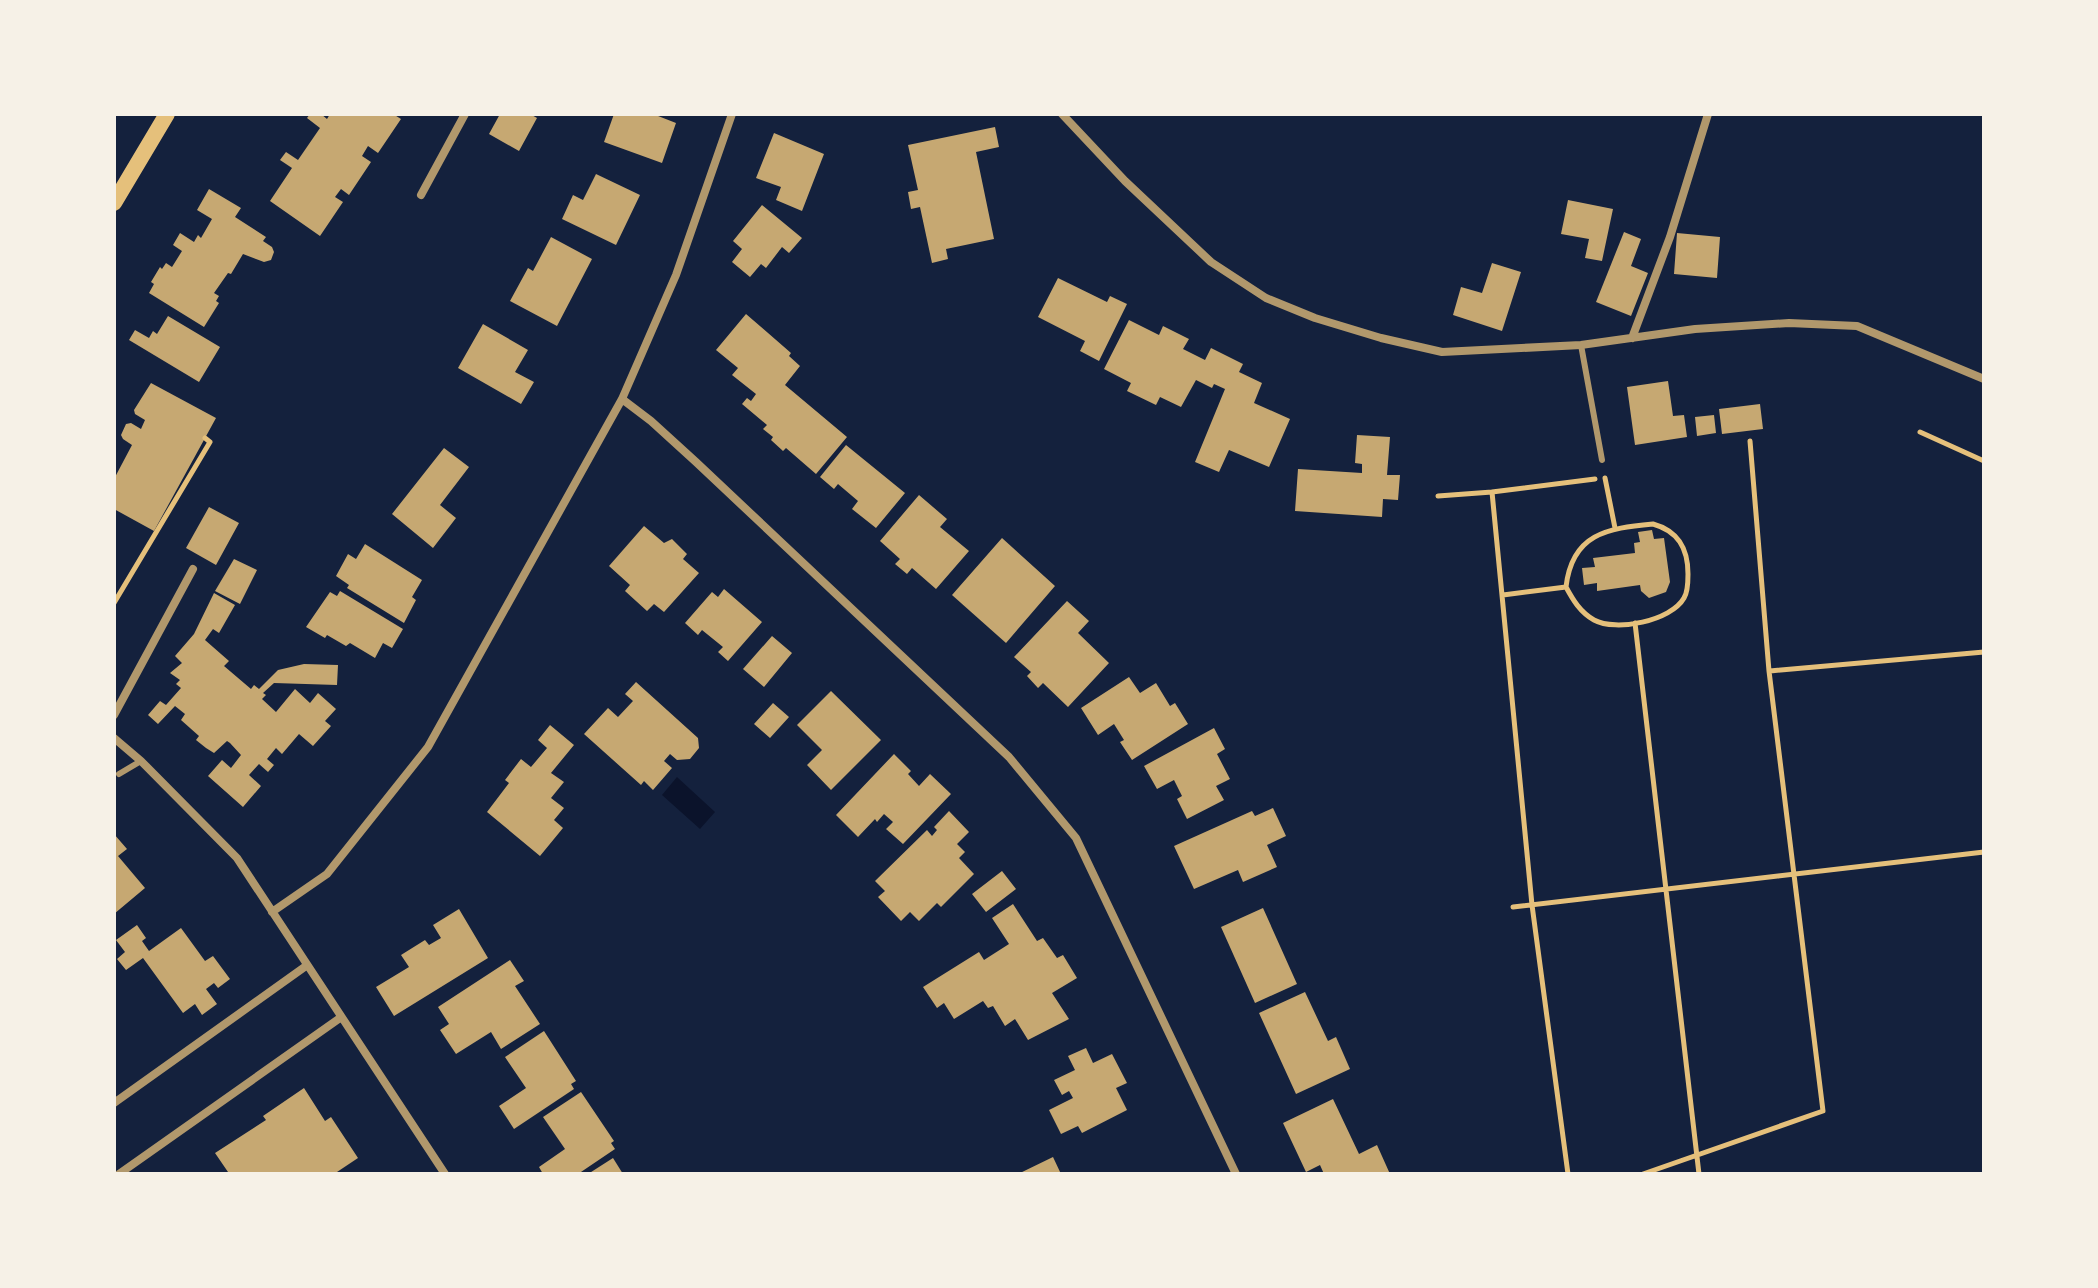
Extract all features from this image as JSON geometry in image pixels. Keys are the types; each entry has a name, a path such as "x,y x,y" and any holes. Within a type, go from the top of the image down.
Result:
{"main road":[{"path":"114,203 167,114"}],"street":[{"path":"421,195 465,114"},
{"path":"272,912 327,874 428,747 622,399 676,275 732,114"},
{"path":"1062,114 1125,181 1211,262 1266,298 1328,322 1442,352 1581,345 1695,329 1789,323 1857,326 1984,379"},
{"path":"1632,338 1670,237 1708,114"},
{"path":"622,399 685,452 1009,757 1044,797 1076,838 1236,1174"},
{"path":"114,715 193,569"},
{"path":"114,738 237,858 445,1174"},
{"path":"114,1103 306,966"},
{"path":"119,1174 340,1018"}],"lane":[{"path":"1581,345 1602,460"},
{"path":"119,774 141,761"}],"path":[{"path":"1920,432 1984,461"},
{"path":"114,603 210,442 205,438"},
{"path":"1643,1174 1823,1111 1769,671 1750,441"},
{"path":"1602,460 1615,528"},
{"path":"1438,496 1604,477"},
{"path":"1492,492 1532,905 1568,1174"},
{"path":"1653,524 1668,528 1681,540 1688,562 1685,597 1663,616 1635,623 1597,622 1585,614 1566,587 1569,565 1583,547 1600,533 1615,528 1653,524"},
{"path":"1503,595 1566,587"},
{"path":"1635,623 1699,1174"},
{"path":"1769,671 1984,652"},
{"path":"1513,907 1984,852"}],"water":[{"path":"677,777 715,812 700,829 662,795"}],"building":[{"path":"310,114 321,114 327,119 330,114 393,114 401,119 378,153 368,146 362,156 371,162 349,195 341,189 335,197 343,202 320,236 270,201 292,168 280,160 286,152 298,160 320,128 307,118"},
{"path":"500,114 530,114 537,118 519,151 489,134"},
{"path":"614,114 653,114 676,123 662,163 604,142"},
{"path":"995,127 999,147 976,152 994,239 946,249 948,259 932,263 920,207 911,209 908,192 918,190 908,145"},
{"path":"774,133 824,154 802,211 776,200 781,187 756,178"},
{"path":"596,174 640,195 616,245 562,219 573,195 583,200"},
{"path":"209,189 241,208 235,217 266,237 263,241 274,252 271,260 264,262 243,254 214,293 219,296 216,301 219,303 204,327 149,293 154,284 151,282 160,267 162,269 166,263 172,267 182,251 173,245 180,233 194,242 198,235 201,238 212,219 197,210"},
{"path":"1568,200 1613,209 1602,261 1585,258 1589,239 1561,234"},
{"path":"762,205 802,238 789,253 782,247 766,268 761,264 750,277 732,262 742,249 733,241"},
{"path":"1624,232 1641,239 1631,266 1648,273 1631,316 1596,302"},
{"path":"1677,233 1720,237 1717,278 1674,274"},
{"path":"551,237 592,259 557,326 510,301 528,268 533,271"},
{"path":"1492,263 1521,272 1502,331 1453,315 1461,287 1482,293"},
{"path":"1058,278 1107,302 1110,296 1127,304 1099,361 1080,351 1085,341 1038,317"},
{"path":"746,314 791,353 789,356 800,366 785,385 847,437 816,474 786,448 783,451 771,440 773,437 763,429 767,425 742,404 747,398 751,401 756,394 732,375 738,368 716,350"},
{"path":"168,316 220,347 199,382 129,340 135,330 149,338 153,331 157,334"},
{"path":"1129,320 1159,335 1163,326 1189,339 1183,349 1205,360 1211,348 1243,364 1239,372 1262,383 1254,403 1290,419 1269,467 1229,450 1219,472 1195,462 1225,389 1214,384 1212,388 1196,380 1181,407 1160,397 1156,405 1127,391 1131,383 1104,369"},
{"path":"483,324 528,350 515,372 534,382 521,404 458,368"},
{"path":"1668,381 1673,416 1684,415 1687,437 1635,445 1627,387"},
{"path":"151,383 216,418 154,531 114,509 114,479 132,445 121,435 126,424 131,423 141,429 145,420 134,410"},
{"path":"1760,404 1763,429 1722,434 1719,409"},
{"path":"1714,415 1716,433 1697,436 1695,417"},
{"path":"1357,435 1390,437 1387,475 1400,475 1398,500 1383,499 1382,517 1295,511 1298,469 1362,473 1362,464 1355,463"},
{"path":"846,445 905,493 876,528 852,509 858,501 838,484 834,489 820,477"},
{"path":"444,448 469,467 440,505 456,518 433,548 392,514"},
{"path":"919,495 947,519 940,527 969,551 936,589 912,568 907,574 895,564 900,559 880,541"},
{"path":"209,507 239,523 216,565 186,548"},
{"path":"644,526 664,543 672,539 687,554 683,559 699,573 664,612 654,604 647,611 625,591 630,585 609,566"},
{"path":"1652,530 1654,539 1664,538 1670,582 1666,592 1649,598 1641,591 1640,585 1597,591 1597,583 1584,585 1582,568 1595,567 1593,558 1635,553 1634,543 1640,542 1638,532"},
{"path":"1002,538 1055,586 1006,643 952,595"},
{"path":"365,544 422,580 412,597 416,600 404,623 347,588 349,585 336,576 348,554 356,559"},
{"path":"234,559 257,570 240,604 215,591"},
{"path":"724,589 762,622 728,661 718,652 723,647 702,630 698,635 685,623 712,592 718,597"},
{"path":"340,591 403,629 392,648 383,643 375,658 350,643 346,646 306,627 330,592 337,596"},
{"path":"214,593 235,605 219,633 213,629 205,640 229,661 224,666 251,689 254,685 259,689 278,670 304,664 338,665 337,685 274,683 263,693 266,695 262,699 276,712 295,689 310,703 318,693 336,709 325,721 331,726 313,746 299,734 282,754 276,748 267,759 274,765 268,772 259,764 249,775 261,786 243,807 208,776 222,760 231,768 241,755 230,743 227,741 214,753 206,748 196,740 199,736 181,720 185,714 175,706 158,724 148,715 160,701 166,705 181,688 176,684 180,680 170,673 182,663 175,656 194,634"},
{"path":"1067,601 1089,621 1078,633 1109,663 1068,707 1043,683 1038,688 1027,676 1031,672 1014,657"},
{"path":"772,636 792,653 764,687 743,669"},
{"path":"1129,677 1140,693 1156,683 1170,706 1175,703 1188,724 1132,760 1120,742 1124,740 1114,724 1098,735 1081,708"},
{"path":"636,682 698,738 699,748 690,759 677,760 670,754 664,761 672,768 653,790 644,781 641,785 584,734 608,708 618,717 633,701 625,694"},
{"path":"831,691 881,740 831,790 807,765 822,750 797,725"},
{"path":"773,703 789,717 770,738 754,724"},
{"path":"550,725 574,745 551,773 564,782 551,798 564,808 554,820 563,828 540,856 487,812 509,783 505,780 521,759 531,767 547,748 538,740"},
{"path":"1214,728 1225,749 1217,754 1230,779 1216,786 1224,800 1187,819 1177,799 1182,796 1174,780 1157,789 1144,766"},
{"path":"894,754 911,771 908,774 919,786 930,774 951,794 903,844 886,829 893,822 884,814 858,837 836,815"},
{"path":"1273,808 1286,836 1267,845 1277,867 1243,882 1238,870 1194,889 1174,846 1252,811 1255,816"},
{"path":"949,811 969,832 957,844 965,852 959,858 974,874 941,907 937,903 919,921 910,912 901,921 878,897 885,891 875,881 927,830 932,836 937,830 934,827"},
{"path":"114,834 127,849 118,856 145,888 114,914"},
{"path":"1002,871 1016,889 986,912 972,894"},
{"path":"1013,904 1037,941 1043,938 1057,958 1063,955 1077,978 1052,993 1069,1019 1028,1040 1015,1019 1005,1026 993,1006 988,1008 983,1001 954,1019 944,1003 937,1008 923,987 979,952 984,960 1009,944 992,918"},
{"path":"1263,908 1297,984 1255,1003 1221,927"},
{"path":"459,909 488,958 394,1016 376,987 409,967 401,955 425,940 429,945 441,938 433,925"},
{"path":"137,925 146,938 142,941 149,951 181,928 205,961 213,956 230,979 218,988 214,983 206,989 217,1004 202,1015 195,1004 183,1013 143,958 126,970 117,959 125,952 116,940"},
{"path":"510,960 524,981 515,986 540,1024 501,1049 491,1032 456,1054 440,1030 449,1024 438,1007"},
{"path":"1305,992 1328,1041 1336,1037 1350,1069 1296,1094 1259,1013"},
{"path":"544,1031 576,1081 571,1084 574,1089 514,1129 499,1106 526,1088 505,1057"},
{"path":"1086,1048 1093,1063 1112,1054 1127,1083 1116,1088 1127,1110 1082,1133 1078,1126 1061,1134 1049,1110 1073,1098 1069,1091 1062,1095 1054,1080 1075,1070 1068,1056"},
{"path":"304,1088 325,1121 331,1117 358,1158 334,1174 228,1172 215,1153 266,1120 263,1116"},
{"path":"581,1092 614,1141 611,1143 615,1149 578,1174 543,1174 539,1167 565,1149 543,1117"},
{"path":"1333,1099 1359,1154 1377,1145 1390,1174 1324,1174 1320,1165 1306,1172 1283,1123"},
{"path":"1053,1157 1061,1174 1018,1174"},
{"path":"613,1158 623,1174 588,1174"}]}
